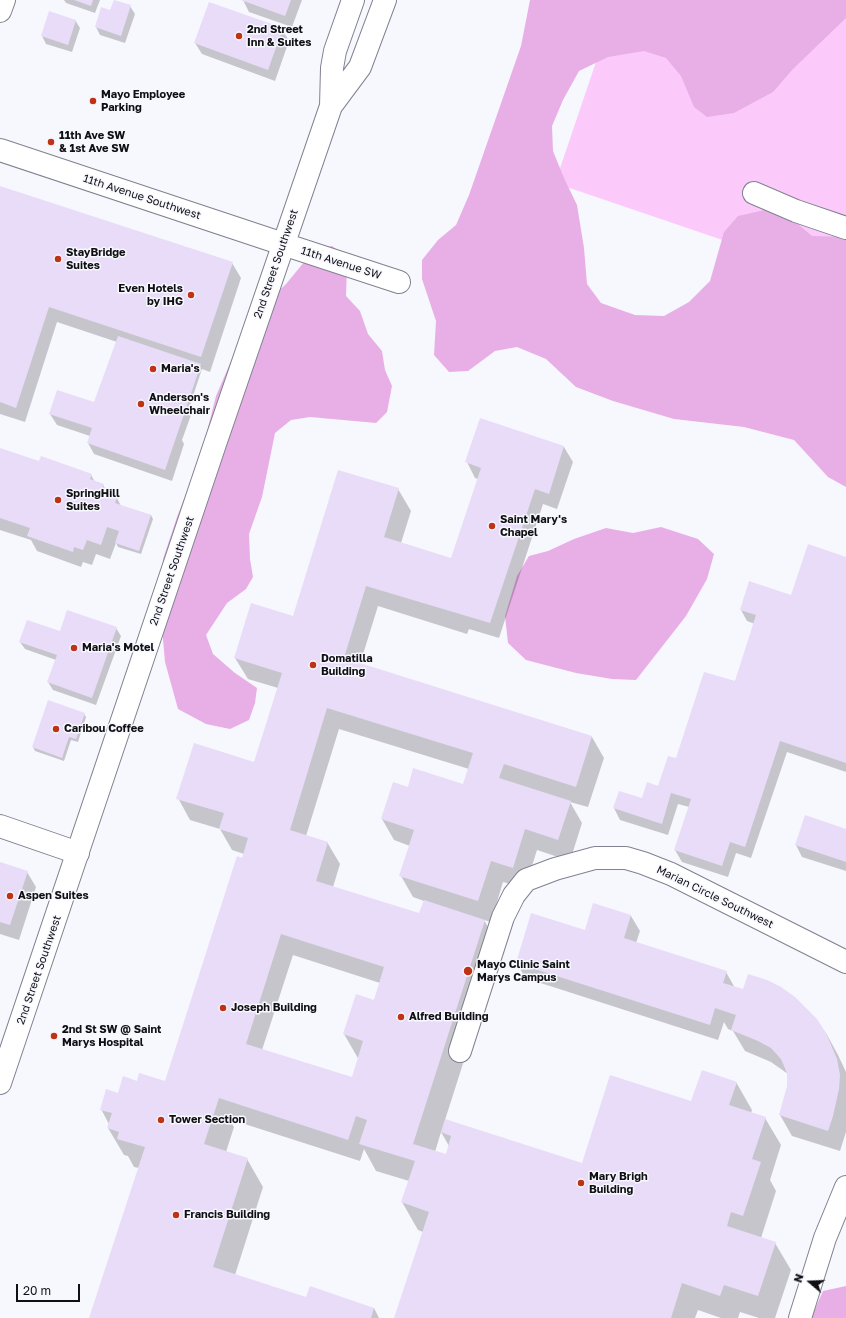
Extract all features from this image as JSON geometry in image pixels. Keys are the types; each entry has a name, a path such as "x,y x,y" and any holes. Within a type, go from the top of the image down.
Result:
{"main road":[{"path":"0,11 4,0"},
{"name":"2nd Street Southwest","path":"0,1083 122,718 331,106 334,59 353,0"},
{"name":"2nd Street Southwest","path":"331,106 360,67 385,0"},
{"name":"11th Avenue Southwest","path":"0,150 283,244"},
{"path":"754,193 796,211 846,228"},
{"name":"11th Avenue SW","path":"283,244 399,282"},
{"path":"0,826 78,852"},
{"name":"Marian Circle Southwest","path":"460,1051 503,917 514,895 526,880 555,869 595,858 626,858 671,874 846,962"},
{"path":"800,1318 825,1238 846,1187"}],"shaded area":[{"path":"530,0 846,0 846,18 793,69 773,92 734,113 707,117 694,107 681,76 666,58 644,51 608,57 579,71 563,100 552,126 553,151 577,205 584,248 587,284 601,303 635,315 664,316 689,302 710,281 724,232 738,216 765,210 793,220 812,236 846,237 846,487 828,477 794,440 744,427 674,419 613,401 576,387 546,359 517,347 495,351 468,371 449,372 434,355 436,321 422,279 422,260 438,240 456,225 469,195 521,46"},
{"path":"617,0 846,0 846,282 555,183"},
{"path":"332,246 343,254 347,267 346,296 360,311 368,334 382,351 385,370 392,386 387,412 376,423 310,417 291,420 275,433 262,497 249,534 250,559 253,577 246,589 227,603 206,635 213,654 235,673 257,688 255,703 249,720 230,729 206,724 178,709 165,662 162,628 163,559 177,517 201,455 216,396 237,347 269,300 286,284 314,250"},
{"path":"661,527 698,539 714,554 707,579 686,616 636,680 612,679 576,673 526,660 508,643 505,616 517,576 529,556 548,551 574,539 606,528 633,533"},
{"path":"846,1286 846,1318 811,1318 823,1291"}],"building":[{"path":"74,0 93,0 91,6"},
{"path":"114,0 131,5 121,36 95,27 101,7 110,10"},
{"path":"241,0 291,0 285,16"},
{"name":"2nd Street Inn & Suites","path":"209,2 283,28 268,70 194,43"},
{"path":"49,11 76,20 68,45 41,36"},
{"path":"0,186 233,262 201,357 49,307 16,408 0,402"},
{"path":"118,336 201,364 165,470 87,443 92,428 49,414 57,390 94,402"},
{"path":"480,418 564,446 549,494 535,489 490,623 366,586 344,658 592,736 576,787 504,764 499,778 571,801 558,840 525,829 513,868 491,861 478,901 399,876 414,830 381,819 393,782 408,787 413,768 463,784 473,753 327,708 290,830 328,842 316,881 419,913 424,900 485,920 413,1144 446,1154 451,1136 441,1132 445,1119 582,1163 610,1075 691,1101 702,1070 737,1082 729,1105 766,1117 752,1159 761,1162 743,1216 731,1212 727,1226 776,1242 758,1296 724,1285 720,1296 682,1283 671,1318 394,1318 429,1212 401,1202 415,1161 359,1144 367,1120 356,1116 348,1140 219,1098 204,1144 248,1158 213,1267 306,1297 310,1286 374,1308 371,1318 89,1318 145,1147 117,1139 119,1132 107,1128 112,1113 100,1110 106,1089 118,1093 123,1076 137,1081 139,1073 165,1081 237,856 242,858 248,838 219,829 224,813 176,799 194,743 254,762 282,673 234,658 251,603 293,616 338,470 399,488 384,537 451,558 481,468 465,462","holes":["281,934 384,967 374,1000 356,994 343,1034 363,1041 352,1077 246,1044"]},
{"name":"SpringHill Suites","path":"0,448 39,461 41,456 92,474 90,479 104,484 101,491 117,497 115,503 151,515 139,551 115,543 119,531 107,527 101,545 87,540 83,550 74,547 73,552 27,536 30,528 0,518"},
{"path":"808,544 846,557 846,763 780,741 745,847 730,842 722,866 674,850 691,799 671,793 662,824 613,808 619,791 642,798 647,782 658,786 668,756 676,758 704,672 735,681 756,615 740,610 749,581 791,595"},
{"name":"Maria's Motel","path":"67,610 117,627 92,698 47,682 57,655 19,642 27,620 60,631"},
{"path":"48,700 85,713 76,739 69,737 62,758 32,747"},
{"path":"805,815 846,829 846,862 795,845"},
{"name":"Aspen Suites","path":"0,862 28,871 10,925 0,922"},
{"path":"593,903 631,915 624,938 727,971 723,983 743,989 748,974 767,980 781,987 795,997 817,1019 826,1033 837,1059 840,1075 839,1089 828,1131 779,1115 787,1086 787,1073 781,1059 771,1048 731,1030 736,1015 715,1008 710,1025 516,963 531,913 585,930"}],"place":[{"name":"2nd Street Inn & Suites","path":"239,36"},
{"name":"Mayo Employee Parking","path":"93,101"},
{"name":"11th Ave SW & 1st Ave SW","path":"51,142"},
{"name":"StayBridge Suites","path":"58,259"},
{"name":"Even Hotels by IHG","path":"191,295"},
{"name":"Maria's","path":"153,369"},
{"name":"Anderson's Wheelchair","path":"141,404"},
{"name":"SpringHill Suites","path":"58,500"},
{"name":"Saint Mary's Chapel","path":"492,526"},
{"name":"Maria's Motel","path":"74,648"},
{"name":"Domatilla Building","path":"313,665"},
{"name":"Caribou Coffee","path":"56,729"},
{"name":"Aspen Suites","path":"10,896"},
{"name":"Mayo Clinic Saint Marys Campus","path":"468,971"},
{"name":"Joseph Building","path":"223,1008"},
{"name":"Alfred Building","path":"401,1017"},
{"name":"2nd St SW @ Saint Marys Hospital","path":"54,1036"},
{"name":"Tower Section","path":"161,1120"},
{"name":"Mary Brigh Building","path":"581,1183"},
{"name":"Francis Building","path":"176,1215"}]}
